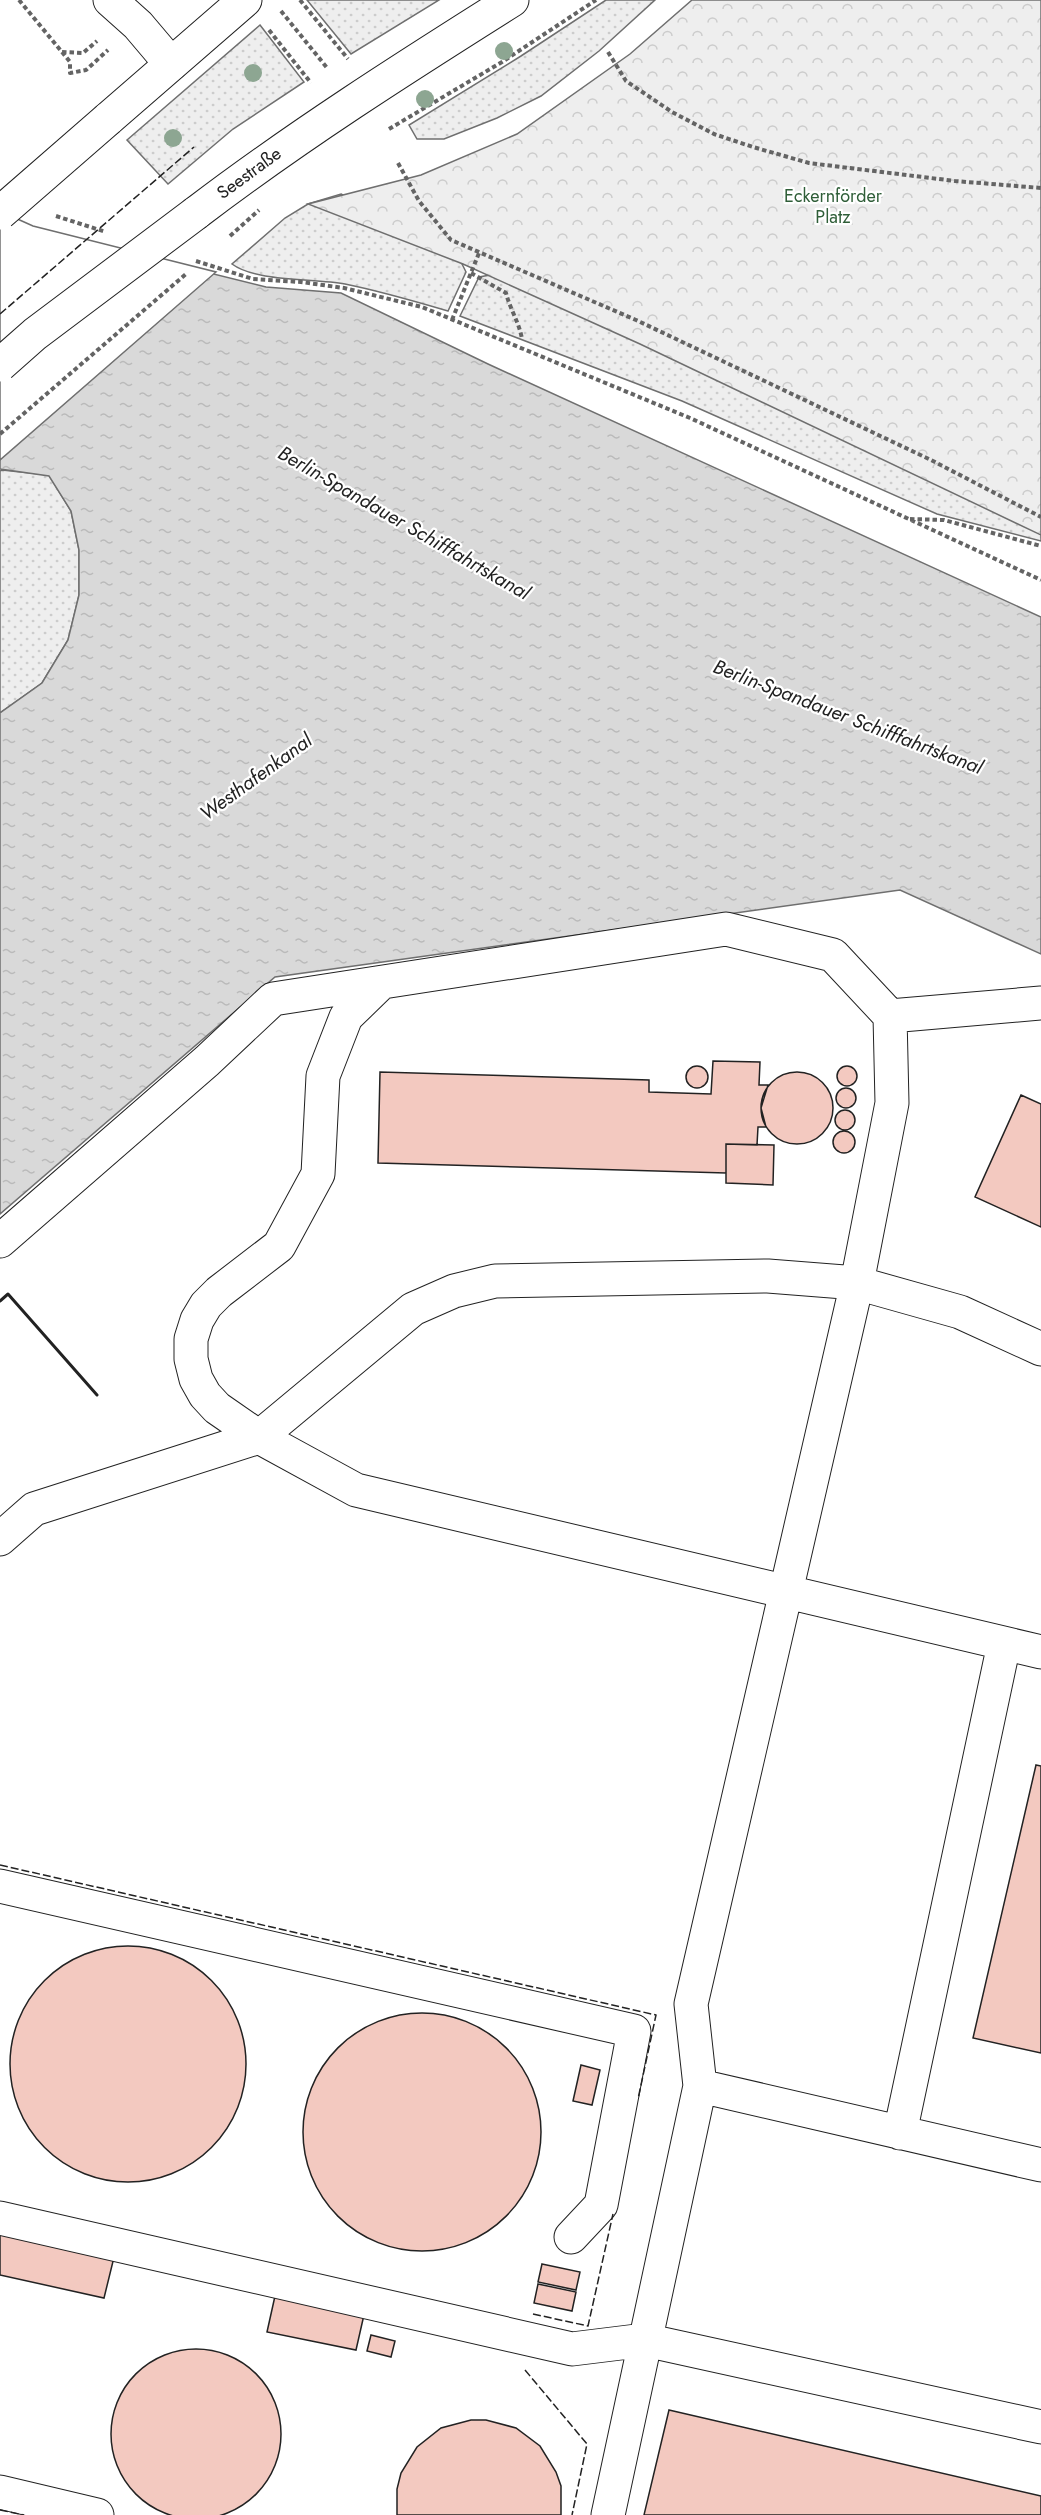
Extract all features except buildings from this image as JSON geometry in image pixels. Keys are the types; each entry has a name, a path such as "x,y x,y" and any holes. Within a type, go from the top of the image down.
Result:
{"main road":[{"path":"110,0 138,25 171,64"},
{"name":"Seestraße","path":"0,365 35,334 271,155 512,0"},
{"path":"0,213 171,64 255,12"},
{"path":"0,1241 207,1061 273,999 726,929 833,955 890,1016 892,1103 857,1283 692,2004 700,2086 608,2515"},
{"path":"381,983 346,1017 323,1076 318,1174 279,1246 219,1292 206,1305 197,1320 191,1339 191,1359 196,1379 205,1395 217,1408 259,1437 356,1490 1041,1652"},
{"path":"890,1016 1041,1003"},
{"path":"0,1539 34,1509 259,1437 413,1309 454,1291 495,1281 768,1276 857,1283 960,1312 1041,1349"},
{"path":"900,2133 1004,1644"},
{"path":"0,1886 634,2031 601,2205 572,2237"},
{"path":"700,2086 1041,2165"},
{"path":"0,2218 572,2349 645,2340 1041,2427"},
{"path":"0,2492 97,2515"}],"path":[{"path":"19,0 70,62 69,73 86,70 105,54"},
{"path":"300,0 347,58"},
{"path":"399,123 502,62 596,0"},
{"path":"281,10 328,69"},
{"path":"255,12 308,79"},
{"path":"62,52 83,53 96,41"},
{"path":"608,52 626,81 672,112 714,134 753,147 809,163 955,182 1041,189"},
{"path":"398,163 419,201 451,240 636,320 931,460 1041,517"},
{"path":"223,241 259,210"},
{"path":"51,215 107,232"},
{"path":"452,320 479,253"},
{"path":"185,257 253,279 344,288 422,307 690,418 1041,580"},
{"path":"196,264 205,257"},
{"path":"0,434 188,272"},
{"path":"471,273 506,292 509,305 519,322 522,339"},
{"path":"906,518 944,520 1041,546"}],"green space":[{"path":"307,0 439,0 351,54"},
{"path":"606,0 655,0 599,51 541,96 497,118 444,139 417,139 409,125"},
{"name":"Eckernförder Platz","path":"692,0 1041,0 1041,535 640,344 463,264 308,204 421,175 517,134 630,54"},
{"path":"260,25 304,82 233,129 168,184 127,140"},
{"path":"341,194 460,260 466,272 448,311 345,284 255,274 232,264 285,218 308,204"},
{"path":"496,274 1041,529 1041,541 937,514 682,401 460,316 479,277"},
{"path":"0,471 49,475 71,511 79,550 79,595 68,640 42,683 0,713"}],"water":[{"path":"0,211 32,229 266,287 341,293 488,364 1041,617 1041,954 900,890 275,977 0,1214 0,713 42,683 68,640 79,595 79,550 71,511 49,476 0,469"}],"pier":[{"path":"0,208 33,226 216,272 0,460"}],"fence":[{"path":"0,314 194,147"},
{"path":"0,1865 656,2015 638,2099"},
{"path":"533,2314 588,2326 613,2214"},
{"path":"525,2370 587,2444 572,2515"},
{"path":"0,2510 24,2515"}],"wall":[{"path":"0,1301 8,1294 97,1395"}],"water label":[{"name":"Berlin-Spandauer Schifffahrtskanal","path":"404,523"},
{"name":"Berlin-Spandauer Schifffahrtskanal","path":"848,717"},
{"name":"Westhafenkanal","path":"256,777"}]}
